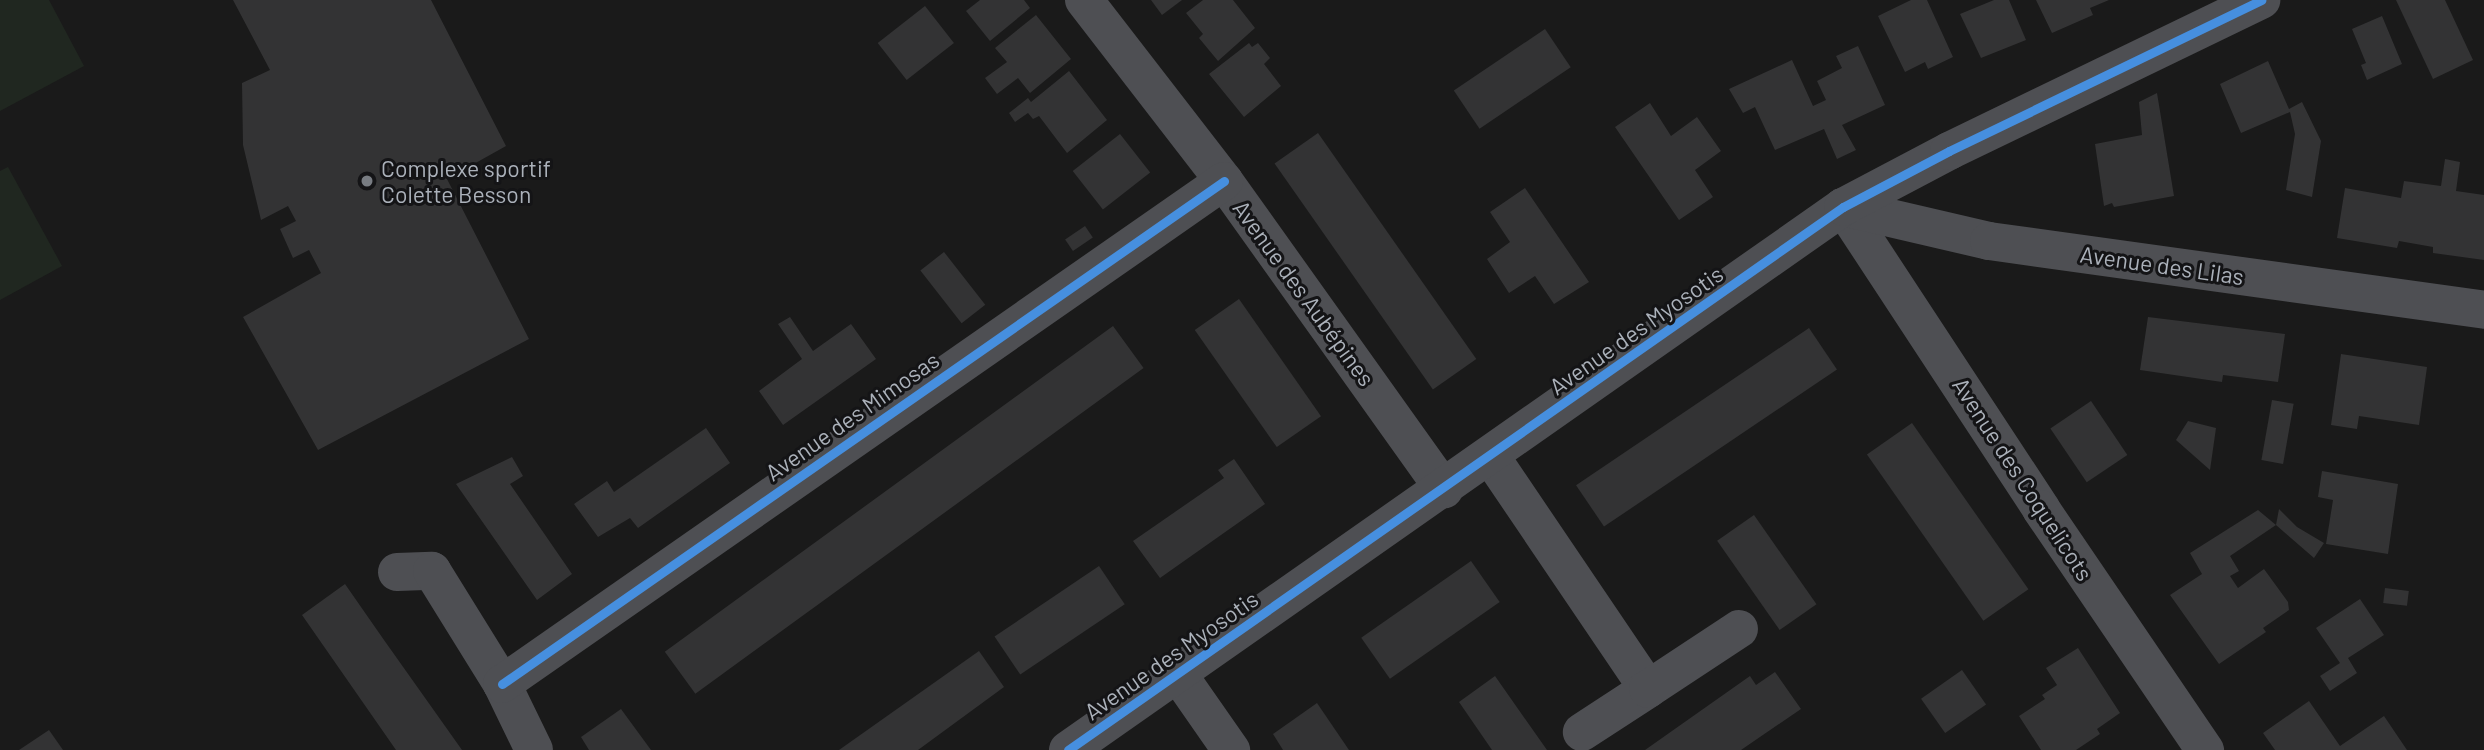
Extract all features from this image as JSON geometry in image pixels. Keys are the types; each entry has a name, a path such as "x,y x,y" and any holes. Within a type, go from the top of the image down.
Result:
{"street":[{"name":"Avenue des Aubépines","path":"1084,0 1224,181 1444,489"},
{"name":"Avenue des Myosotis","path":"1068,750 1490,457 1843,207 1949,151 2260,0"},
{"name":"Avenue des Mimosas","path":"502,684 1224,181"},
{"name":"Avenue des Lilas","path":"1843,207 1989,241 2484,310"},
{"name":"Avenue des Coquelicots","path":"1843,207 2193,746"},
{"path":"1490,457 1648,689"},
{"path":"397,572 432,571 502,684 534,750"},
{"path":"1581,733 1740,629"},
{"name":"Avenue des Myosotis","path":"1178,674 1231,750"}],"shaded area":[{"path":"0,0 49,0 84,66 0,111"},
{"path":"8,167 62,266 0,300 0,171"}],"building":[{"path":"233,0 431,0 506,146 447,179 529,339 318,450 243,317 321,273 309,250 293,258 280,229 296,221 288,206 261,220 243,145 242,83 270,70"},
{"path":"980,0 1024,0 1030,8 990,41 966,11"},
{"path":"1151,0 1182,0 1162,15"},
{"path":"1203,0 1233,0 1255,28 1218,61 1199,38 1203,34 1186,13"},
{"path":"1911,0 1927,0 1953,57 1928,69 1925,62 1905,72 1878,16"},
{"path":"1994,0 2009,0 2026,40 1981,58 1960,14"},
{"path":"2036,0 2109,0 2090,8 2093,15 2052,33"},
{"path":"2396,0 2445,0 2473,60 2433,79"},
{"path":"925,6 954,43 907,80 878,43"},
{"path":"1036,15 1071,59 1030,93 1018,78 997,94 985,78 1007,62 995,48"},
{"path":"2382,16 2402,64 2367,80 2361,65 2366,63 2352,29"},
{"path":"1545,29 1571,67 1480,129 1454,91"},
{"path":"1249,43 1252,47 1258,43 1270,58 1264,64 1281,86 1244,117 1209,74"},
{"path":"1858,46 1885,105 1842,125 1856,150 1837,159 1824,129 1775,150 1755,107 1743,113 1729,89 1792,60 1813,106 1826,100 1817,81 1842,68 1836,56"},
{"path":"2268,61 2289,109 2302,102 2321,141 2312,197 2286,190 2295,134 2290,112 2241,133 2220,84"},
{"path":"1069,71 1107,120 1067,153 1039,116 1033,119 1028,113 1015,122 1009,113 1028,98 1031,102"},
{"path":"2157,93 2174,196 2114,207 2112,203 2104,206 2095,144 2142,135 2139,102"},
{"path":"1650,103 1671,136 1697,117 1721,151 1695,170 1713,197 1679,220 1615,127"},
{"path":"1318,133 1476,359 1433,389 1275,163"},
{"path":"1120,134 1150,173 1103,210 1073,171"},
{"path":"2445,159 2460,162 2456,191 2484,195 2484,260 2433,253 2433,247 2399,241 2397,248 2337,238 2345,188 2401,198 2404,181 2441,186"},
{"path":"1525,188 1589,282 1554,304 1535,276 1509,293 1487,259 1510,242 1490,212"},
{"path":"1085,226 1093,238 1073,251 1065,239"},
{"path":"944,252 985,305 962,323 920,270"},
{"path":"1239,299 1321,416 1277,447 1195,330"},
{"path":"790,317 813,351 851,324 876,359 783,425 759,391 802,359 778,324"},
{"path":"2148,317 2285,334 2278,382 2223,375 2222,382 2140,370"},
{"path":"1113,326 1144,368 695,694 665,652"},
{"path":"1809,328 1837,369 1604,527 1576,485"},
{"path":"2341,354 2427,367 2419,425 2359,416 2357,429 2331,425"},
{"path":"2272,400 2294,404 2283,464 2261,460"},
{"path":"2091,401 2127,455 2087,482 2050,428"},
{"path":"2188,421 2216,428 2210,470 2176,440"},
{"path":"1912,423 2028,589 1983,621 1867,455"},
{"path":"706,428 730,463 638,528 630,518 598,537 574,504 607,481 614,492"},
{"path":"512,457 523,476 510,484 572,574 537,600 456,484"},
{"path":"1234,459 1265,504 1160,578 1133,541 1224,478 1218,470"},
{"path":"2322,471 2398,484 2388,554 2326,544 2333,500 2318,497"},
{"path":"2279,509 2297,527 2324,543 2314,558 2276,525"},
{"path":"2258,510 2276,525 2230,556 2239,571 2230,576 2238,588 2264,569 2288,602 2289,610 2263,628 2266,632 2219,664 2170,595 2202,574 2190,553"},
{"path":"1754,515 1817,604 1780,630 1717,541"},
{"path":"1471,561 1500,602 1390,679 1361,638"},
{"path":"1099,566 1125,604 1020,675 995,636"},
{"path":"345,584 462,750 396,750 302,615"},
{"path":"2385,588 2409,591 2407,606 2383,603"},
{"path":"2360,599 2384,635 2348,658 2357,673 2330,691 2320,676 2340,663 2316,628"},
{"path":"2078,648 2120,713 2097,729 2100,734 2076,750 2041,750 2019,716 2045,699 2042,695 2057,685 2046,668"},
{"path":"979,651 1004,687 918,750 839,750"},
{"path":"1962,670 1986,704 1945,733 1921,699"},
{"path":"1775,672 1801,709 1741,750 1645,750 1750,676 1756,685"},
{"path":"1495,676 1547,750 1492,750 1459,702"},
{"path":"2309,701 2340,746 2384,716 2407,750 2275,750 2263,733"},
{"path":"1317,703 1349,750 1283,750 1273,734"},
{"path":"621,709 651,750 589,750 581,737"},
{"path":"49,730 63,750 19,750"}],"cycle path":[{"path":"1068,750 1843,207 1949,151 2261,0"},
{"path":"502,684 1224,181"}],"place":[{"name":"Complexe sportif Colette Besson","path":"367,181"}]}
